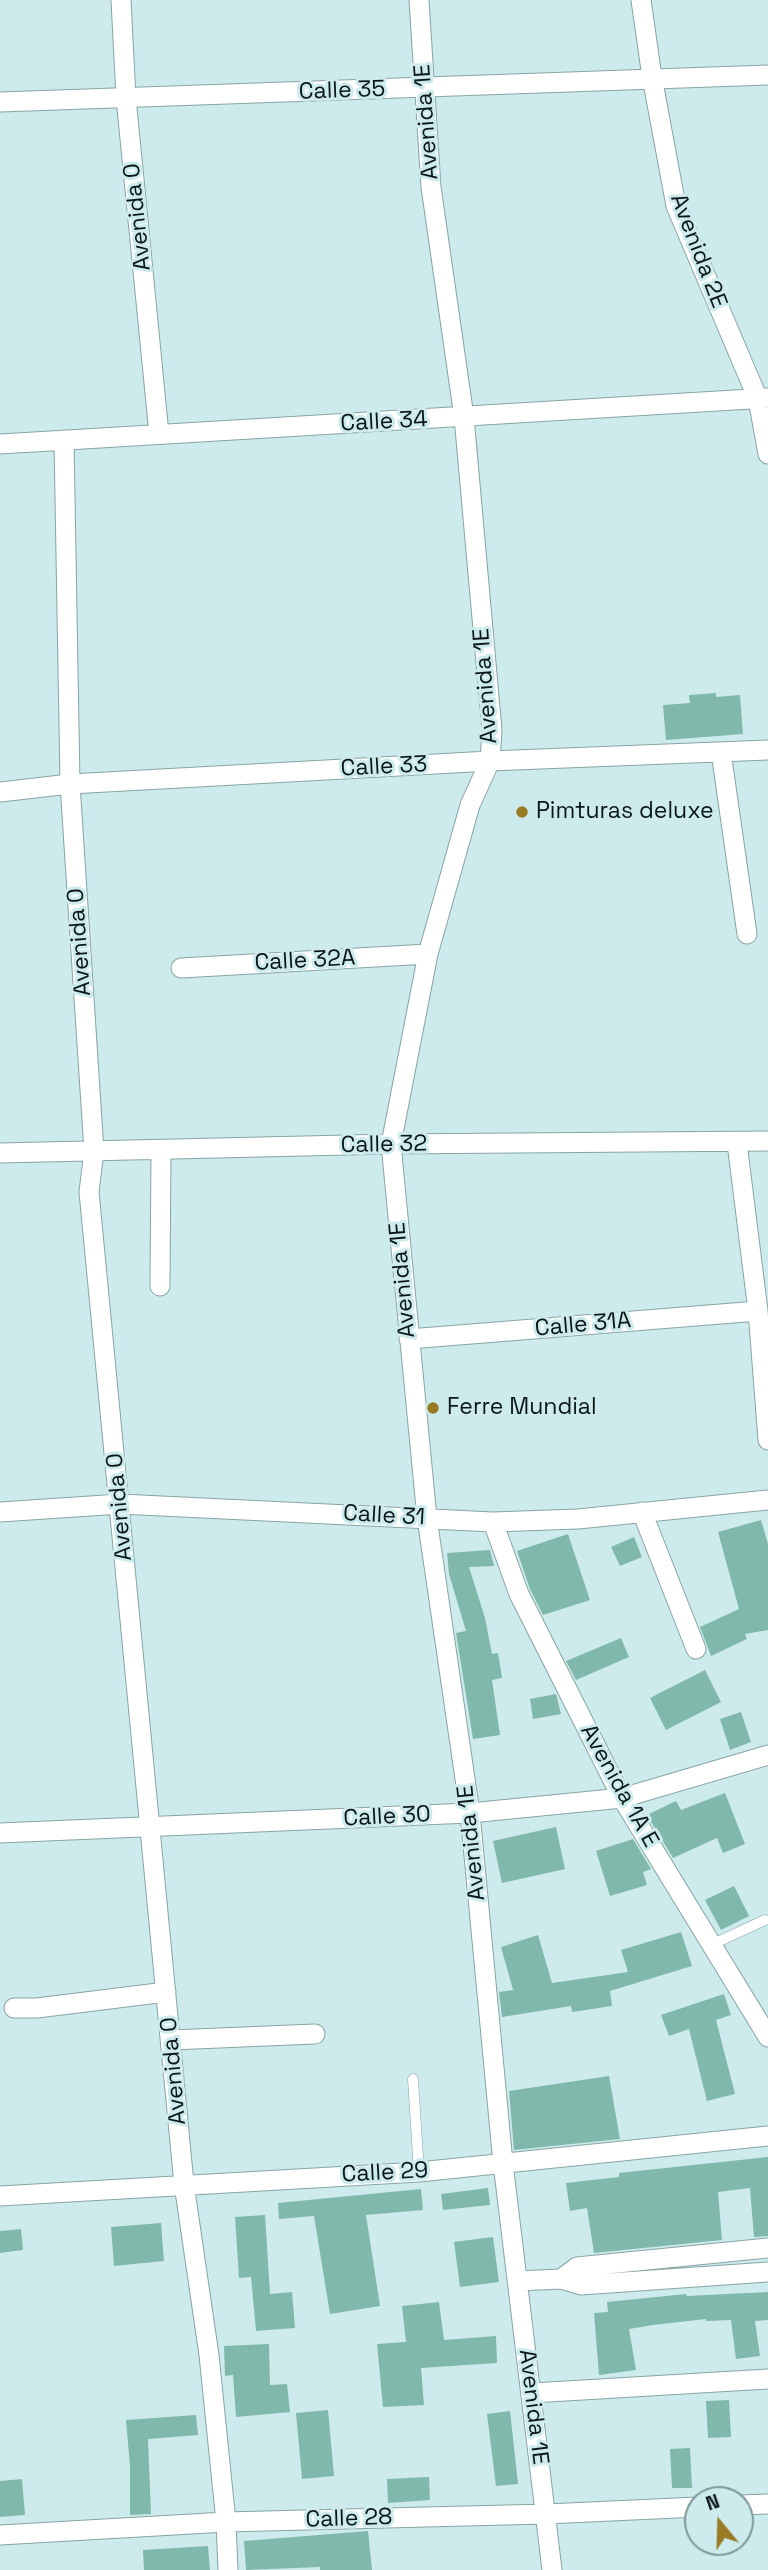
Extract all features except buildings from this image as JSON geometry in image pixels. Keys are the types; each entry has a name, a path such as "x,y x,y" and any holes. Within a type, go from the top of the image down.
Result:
{"street":[{"name":"Avenida 0","path":"121,0 126,97 159,434"},
{"name":"Avenida 1E","path":"419,0 431,187 464,417 492,730 490,761 470,805 428,954 391,1144 427,1518 470,1813 503,2163 552,2570"},
{"name":"Avenida 2E","path":"641,0 676,206 763,398 768,454"},
{"name":"Calle 35","path":"0,102 768,75"},
{"name":"Calle 34","path":"0,444 763,398"},
{"name":"Avenida 0","path":"64,440 70,784 94,1151 89,1192 148,1828 184,2184 209,2356 226,2522 228,2570"},
{"name":"Calle 33","path":"0,792 70,784 490,761 768,750"},
{"path":"721,752 747,934"},
{"name":"Calle 32A","path":"181,968 428,954"},
{"name":"Calle 32","path":"0,1153 391,1144 768,1141"},
{"path":"737,1143 758,1311 768,1440"},
{"path":"160,1286 161,1150"},
{"name":"Calle 31A","path":"409,1339 758,1311"},
{"name":"Calle 31","path":"0,1512 120,1504 493,1522 578,1519 768,1500"},
{"path":"642,1512 696,1649"},
{"name":"Avenida 1A E","path":"493,1522 519,1594 622,1797 710,1945 767,2034"},
{"name":"Calle 30","path":"0,1833 470,1813 622,1797 768,1755"},
{"path":"14,2008 166,1992"},
{"path":"171,2040 315,2034"},
{"name":"Calle 29","path":"0,2196 419,2172 768,2136"},
{"path":"561,2279 577,2267 768,2248"},
{"path":"517,2281 561,2279 581,2285 768,2272"},
{"path":"532,2393 768,2379"},
{"name":"Calle 28","path":"0,2535 226,2522 684,2508"}],"lane":[{"path":"710,1945 765,1920"},
{"path":"414,2079 419,2172"}],"place":[{"name":"Pimturas deluxe","path":"522,812"},
{"name":"Ferre Mundial","path":"433,1408"}]}
